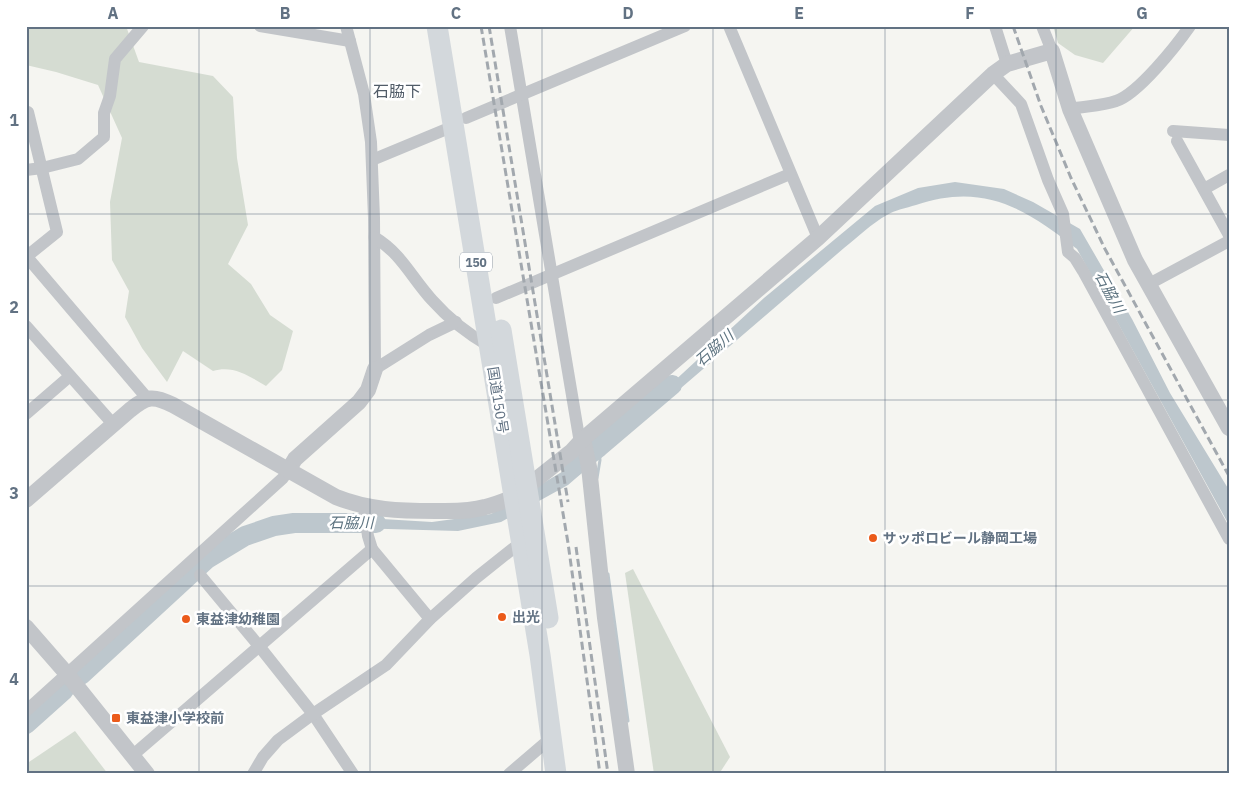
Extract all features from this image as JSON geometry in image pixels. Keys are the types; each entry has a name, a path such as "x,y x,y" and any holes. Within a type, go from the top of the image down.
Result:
{"highway":[{"name":"国道150号","path":"437,26 460,122 496,298 522,499 520,543 540,655 556,774"},
{"name":"国道150号","path":"450,26 460,122 489,346 557,674 568,774"}],"street":[{"path":"26,170 78,159 104,137 104,113 110,96 115,59 143,26"},
{"path":"260,26 350,41"},
{"path":"26,711 283,478 295,459 359,402 368,390 376,369 371,142 364,94 346,26"},
{"path":"510,26 551,275 581,441 589,467 605,618 627,774"},
{"path":"372,160 685,26"},
{"path":"729,26 818,238"},
{"path":"995,26 1007,64"},
{"path":"1042,26 1070,108 1135,260 1229,428"},
{"path":"1070,108 1117,101 1130,92 1171,52 1190,26"},
{"path":"26,500 113,424 147,398 162,399 336,497 364,506 396,511 454,511 483,508 522,499 581,441 818,238 993,74 1007,64 1052,52"},
{"path":"993,74 1021,104 1062,214 1068,252 1075,258 1083,272 1229,539"},
{"path":"28,112 57,232 26,257 147,398"},
{"path":"1229,135 1175,136 1229,235"},
{"path":"496,298 790,174"},
{"path":"1204,189 1229,175"},
{"path":"374,237 388,245 431,299 473,337 489,346"},
{"path":"1149,284 1229,240"},
{"path":"376,369 429,335 456,322"},
{"path":"28,331 113,424"},
{"path":"26,414 70,376"},
{"path":"364,506 368,536 372,549 430,619"},
{"path":"253,774 263,757 278,740 386,665 430,619 476,578 520,543"},
{"path":"133,755 372,549"},
{"path":"200,575 313,714 353,774"},
{"path":"26,627 67,674 147,774"},
{"path":"509,774 551,738"}],"shaded area":[{"path":"26,26 126,26 139,62 213,76 233,97 237,158 248,225 228,264 251,284 270,315 293,331 282,370 266,386 234,370 213,371 183,351 167,382 142,348 125,317 129,291 112,260 110,202 122,138 98,85 26,65"},
{"path":"1053,26 1135,26 1103,63 1075,55 1058,43"},
{"path":"633,569 730,757 719,774 654,774 625,573"},
{"path":"75,731 108,774 26,774 26,764"}],"water":[{"path":"955,182 1004,189 1033,202 1080,229 1132,319 1170,393 1229,490 1229,525 1077,249 1058,234 1021,211 983,198 962,196 940,199 901,209 890,213 876,222 568,485 501,522 458,531 353,528 345,518 432,522 491,514 602,448 764,298 875,206 918,188"}],"waterway":[{"name":"石脇川","path":"573,467 672,385"},
{"path":"597,478 600,460 599,447"},
{"name":"石脇川","path":"81,675 207,559 245,536 274,526 294,523 376,523"},
{"path":"608,574 628,721"},
{"name":"石脇川","path":"26,724 64,690"}],"railway":[{"path":"481,26 568,543 600,774"},
{"path":"489,26 568,502"},
{"path":"1013,26 1041,106 1071,178 1105,249 1229,476"},
{"path":"576,547 608,774"}],"place":[{"name":"サッポロビール静岡工場","path":"873,538"},
{"name":"出光","path":"502,617"},
{"name":"東益津幼稚園","path":"186,619"},
{"name":"東益津小学校前","path":"116,718"}],"district":[{"name":"石脇下","path":"397,91"}]}
